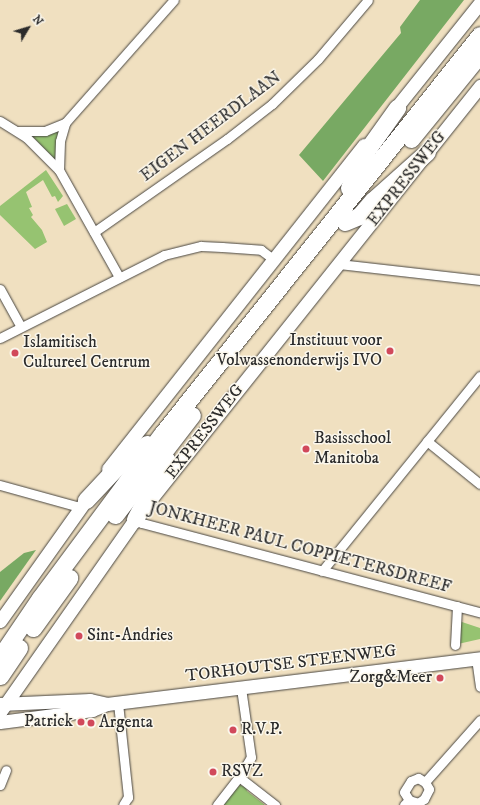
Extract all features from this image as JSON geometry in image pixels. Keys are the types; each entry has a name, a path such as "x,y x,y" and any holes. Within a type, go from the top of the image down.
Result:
{"highway":[{"name":"EXPRESSWEG","path":"0,657 44,591 344,215 480,35"},
{"name":"EXPRESSWEG","path":"344,215 480,54"},
{"path":"397,108 367,150 344,215 359,216 373,200 427,152"},
{"path":"83,503 116,468 170,433 172,450 135,519"},
{"name":"EXPRESSWEG","path":"0,676 170,433"}],"street":[{"path":"59,170 60,141 65,124 174,0"},
{"name":"EIGEN HEERDLAAN","path":"94,232 227,139 272,104 318,60 368,0"},
{"path":"0,621 83,503 273,259 397,108 480,3"},
{"name":"EXPRESSWEG","path":"2,706 135,519 480,86"},
{"path":"0,121 18,131 42,152 59,170 119,277"},
{"path":"18,131 45,131 65,124"},
{"path":"0,338 164,255 201,246 261,250 273,259"},
{"path":"339,264 480,280"},
{"path":"0,289 21,327"},
{"path":"322,571 480,376"},
{"path":"427,441 480,484"},
{"path":"0,485 83,503"},
{"name":"JONKHEER PAUL COPPIETERSDREEF","path":"135,519 142,523 480,612"},
{"name":"JONKHEER PAUL COPPIETERSDREEF","path":"455,645 457,606"},
{"path":"478,658 480,687"},
{"name":"TORHOUTSE STEENWEG","path":"0,722 92,710 112,704 478,658"},
{"path":"217,805 239,777 251,757 241,688"},
{"name":"TORHOUTSE STEENWEG","path":"2,706 90,700 112,704"},
{"path":"112,704 128,790 128,797 123,805"},
{"path":"425,782 480,720"},
{"path":"0,785 6,770"},
{"path":"239,777 275,805"},
{"path":"418,778 425,782 430,789 424,799 418,803 407,802 404,792 409,784 418,778"}],"green space":[{"path":"420,0 464,0 323,181 299,155 401,33 400,27"},
{"path":"59,128 56,159 55,160 31,135"},
{"path":"46,170 63,196 58,202 55,196 52,197 43,180 26,192 32,207 29,208 33,215 31,217 42,230 47,242 35,249 0,215 0,206"},
{"path":"67,204 76,219 64,226 55,209"},
{"path":"36,550 0,601 0,572 24,553"},
{"path":"459,621 480,628 480,639 458,644"},
{"path":"240,785 246,787 247,791 265,805 221,805"}],"place":[{"name":"Instituut voor Volwassenonderwijs IVO","path":"390,351"},
{"name":"Islamitisch Cultureel Centrum","path":"15,353"},
{"name":"Basisschool Manitoba","path":"306,449"},
{"name":"Sint-Andries","path":"79,636"},
{"name":"Zorg&Meer","path":"440,678"},
{"name":"Patrick","path":"81,722"},
{"name":"Argenta","path":"91,723"},
{"name":"R.V.P.","path":"233,730"},
{"name":"RSVZ","path":"213,772"}]}
